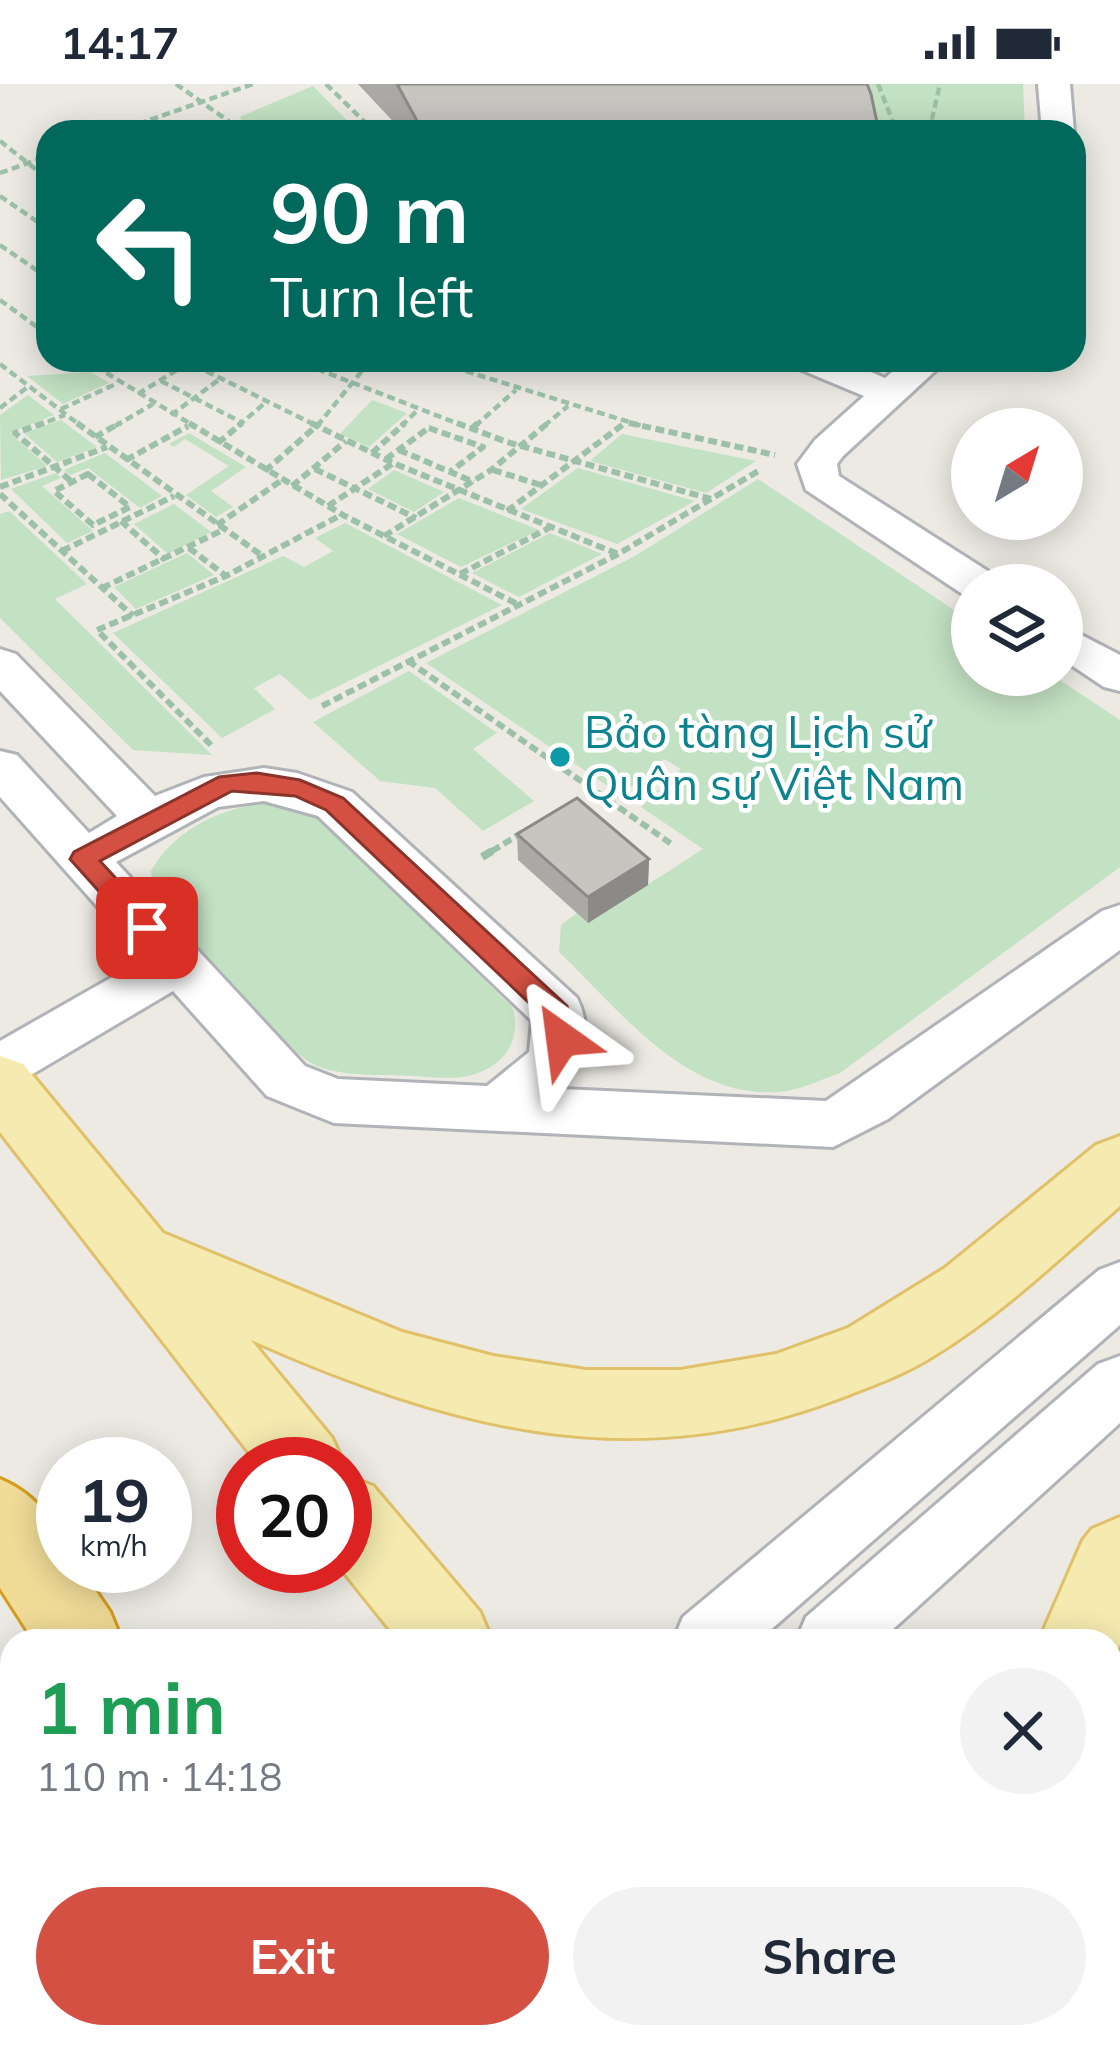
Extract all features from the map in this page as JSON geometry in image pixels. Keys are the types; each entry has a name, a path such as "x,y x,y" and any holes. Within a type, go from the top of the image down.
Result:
{"highway":[{"path":"0,1517 73,1629"}],"main road":[{"path":"0,1083 283,1437"},
{"path":"131,1252 318,1338 426,1376 542,1401 639,1407 723,1399 814,1376 874,1351 934,1317 1120,1165"},
{"path":"372,1545 441,1629"},
{"path":"1086,1629 1120,1556"}],"street":[{"path":"1054,84 1057,120"},
{"path":"839,372 889,393"},
{"path":"914,372 829,448 817,464 820,481 951,567"},
{"path":"1083,652 1120,676"},
{"path":"0,664 151,822"},
{"path":"0,767 286,1082 334,1101 832,1124 869,1103 1120,924"},
{"path":"83,859 228,783 257,781 300,788 335,804 558,1013 562,1039 552,1062 526,1092 487,1111"},
{"path":"0,1067 178,963"},
{"path":"721,1629 1120,1288"},
{"path":"844,1629 1120,1384"}],"path":[{"path":"176,84 228,120"},
{"path":"149,120 253,84"},
{"path":"326,84 363,120"},
{"path":"878,84 892,120"},
{"path":"931,120 940,84"},
{"path":"0,141 36,171"},
{"path":"0,172 36,160"},
{"path":"0,196 36,221"},
{"path":"0,245 36,270"},
{"path":"0,300 36,326"},
{"path":"0,364 174,496 265,557"},
{"path":"104,372 343,515 519,604"},
{"path":"138,394 173,372"},
{"path":"207,372 389,461 617,554"},
{"path":"323,372 521,446 711,499"},
{"path":"265,471 316,427 363,372"},
{"path":"467,372 626,422 779,456"},
{"path":"171,415 220,379"},
{"path":"161,381 243,423"},
{"path":"72,482 15,434 119,382"},
{"path":"0,408 29,386"},
{"path":"471,429 517,388"},
{"path":"218,442 266,402"},
{"path":"95,436 153,404"},
{"path":"384,536 491,470 568,405"},
{"path":"372,453 418,410"},
{"path":"328,506 441,418"},
{"path":"507,511 626,422"},
{"path":"126,460 189,426"},
{"path":"429,428 483,447 450,472"},
{"path":"292,486 346,441"},
{"path":"108,447 0,490 133,616"},
{"path":"399,449 474,482"},
{"path":"315,469 416,518"},
{"path":"491,470 544,486"},
{"path":"322,706 617,554 760,470"},
{"path":"88,474 130,507 93,525 55,491 72,482 88,474"},
{"path":"102,588 189,548 282,480"},
{"path":"62,551 174,496"},
{"path":"211,745 97,630 226,576 343,515"},
{"path":"115,516 165,560"},
{"path":"459,574 550,528"},
{"path":"189,548 226,576"},
{"path":"408,662 674,845"},
{"path":"579,799 594,790"},
{"path":"482,857 533,826"}],"green space":[{"path":"842,84 1023,84 1024,120 858,120"},
{"path":"313,86 346,120 242,120 239,117"},
{"path":"91,372 109,383 63,404 27,376"},
{"path":"28,395 54,415 10,433 47,466 1,480 0,415"},
{"path":"372,400 407,413 369,447 340,434"},
{"path":"61,420 97,447 57,462 24,433"},
{"path":"189,433 246,467 211,491 233,507 216,517 186,495 229,466 185,439 174,447 169,444"},
{"path":"622,434 756,461 706,493 590,461"},
{"path":"105,453 162,496 140,508 88,468 70,475 64,470"},
{"path":"578,468 695,501 617,544 521,509"},
{"path":"394,470 444,492 414,512 368,489"},
{"path":"56,473 61,478 42,486 93,531 67,543 11,489"},
{"path":"758,479 951,608 951,696 1083,696 1120,720 1120,867 840,1073 787,1091 752,1091 689,1069 633,1026 559,952 561,925 577,913 588,923 703,849 641,807 681,769 664,759 621,795 426,663 635,556"},
{"path":"459,498 539,530 461,567 397,534"},
{"path":"174,504 211,532 168,554 134,524"},
{"path":"9,511 87,584 55,599 212,755 133,750 0,618 0,514"},
{"path":"345,523 502,605 310,700 280,674 254,688 275,709 222,738 113,633 283,556 304,567 333,551 315,538"},
{"path":"550,533 602,554 519,597 472,573"},
{"path":"187,553 214,575 136,609 114,587"},
{"path":"409,671 497,733 473,749 534,801 483,831 435,788 380,781 313,722"},
{"path":"261,803 288,803 311,811 512,1007 515,1030 501,1059 486,1070 456,1078 337,1071 299,1054 257,1012 154,894 151,871 172,844 198,825"}],"building":[{"path":"397,84 867,84 876,120 416,120"},
{"path":"577,798 649,859 588,897 517,834"}],"place":[{"name":"Bảo tàng Lịch sử Quân sự Việt Nam","path":"560,757"}],"route":[{"path":"147,928 83,859 228,783 257,781 300,788 335,804 558,1013 562,1039"}]}
